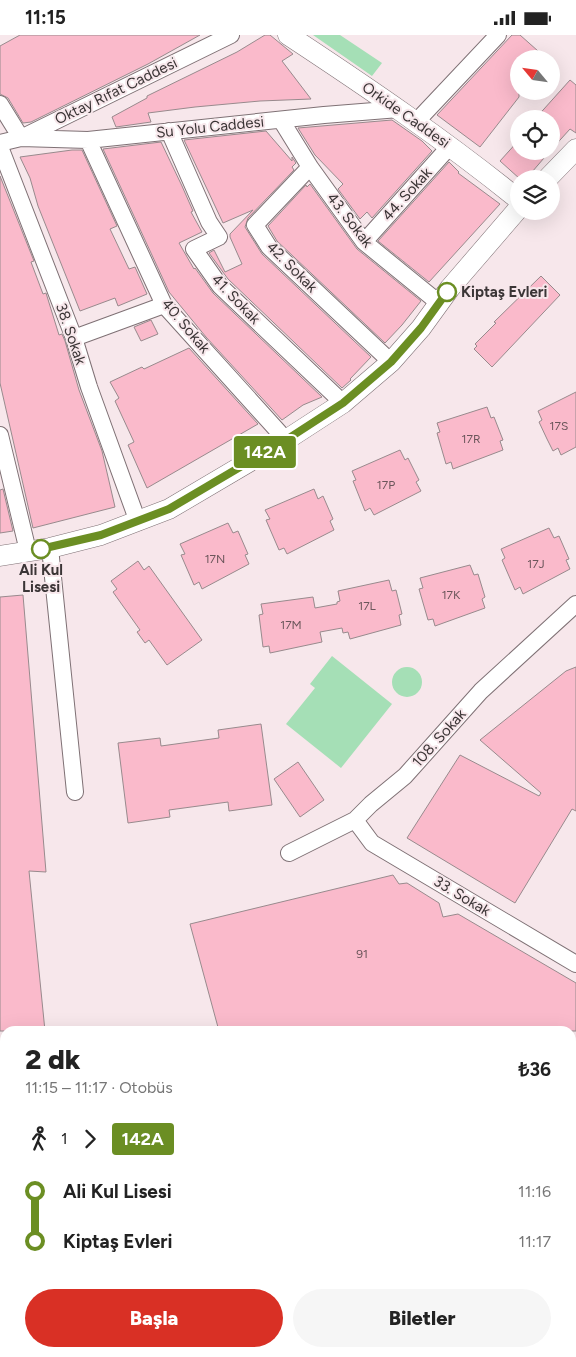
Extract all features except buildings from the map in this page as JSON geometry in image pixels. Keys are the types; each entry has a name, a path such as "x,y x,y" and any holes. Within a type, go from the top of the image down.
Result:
{"street":[{"name":"Oktay Rıfat Caddesi","path":"0,143 21,138 231,35"},
{"name":"Orkide Caddesi","path":"288,35 399,109 510,193"},
{"path":"416,122 498,35"},
{"path":"0,104 21,138"},
{"name":"Su Yolu Caddesi","path":"21,138 88,140 399,109"},
{"name":"43. Sokak","path":"280,120 310,167 364,242 439,303"},
{"name":"41. Sokak","path":"169,131 209,222 219,237 194,249 220,287 343,403"},
{"name":"40. Sokak","path":"88,140 164,305 286,440"},
{"name":"44. Sokak","path":"364,242 450,146"},
{"name":"38. Sokak","path":"0,147 74,338 89,387 138,522"},
{"path":"556,170 576,149"},
{"name":"42. Sokak","path":"310,167 255,225 269,247 391,362"},
{"path":"0,556 50,548 101,535 169,509 286,440 343,403 391,362 510,220"},
{"path":"74,338 164,305"},
{"path":"0,435 28,551"},
{"path":"50,548 75,792"},
{"name":"108. Sokak","path":"289,853 355,820 405,776 481,691 573,612"},
{"name":"33. Sokak","path":"355,820 372,843 576,963"}],"green space":[{"path":"313,35 340,35 382,63 372,76"},
{"path":"332,656 392,704 341,768 286,724 315,688 310,684"},
{"path":"407,667 418,671 422,682 418,693 407,697 396,693 392,682 396,671"}],"bus line":[{"name":"142A","path":"41,549 101,535 169,509 286,440 343,403 391,362 421,328 447,292"}],"place":[{"name":"Kiptaş Evleri","path":"447,292"},
{"name":"Ali Kul Lisesi","path":"41,549"}]}
